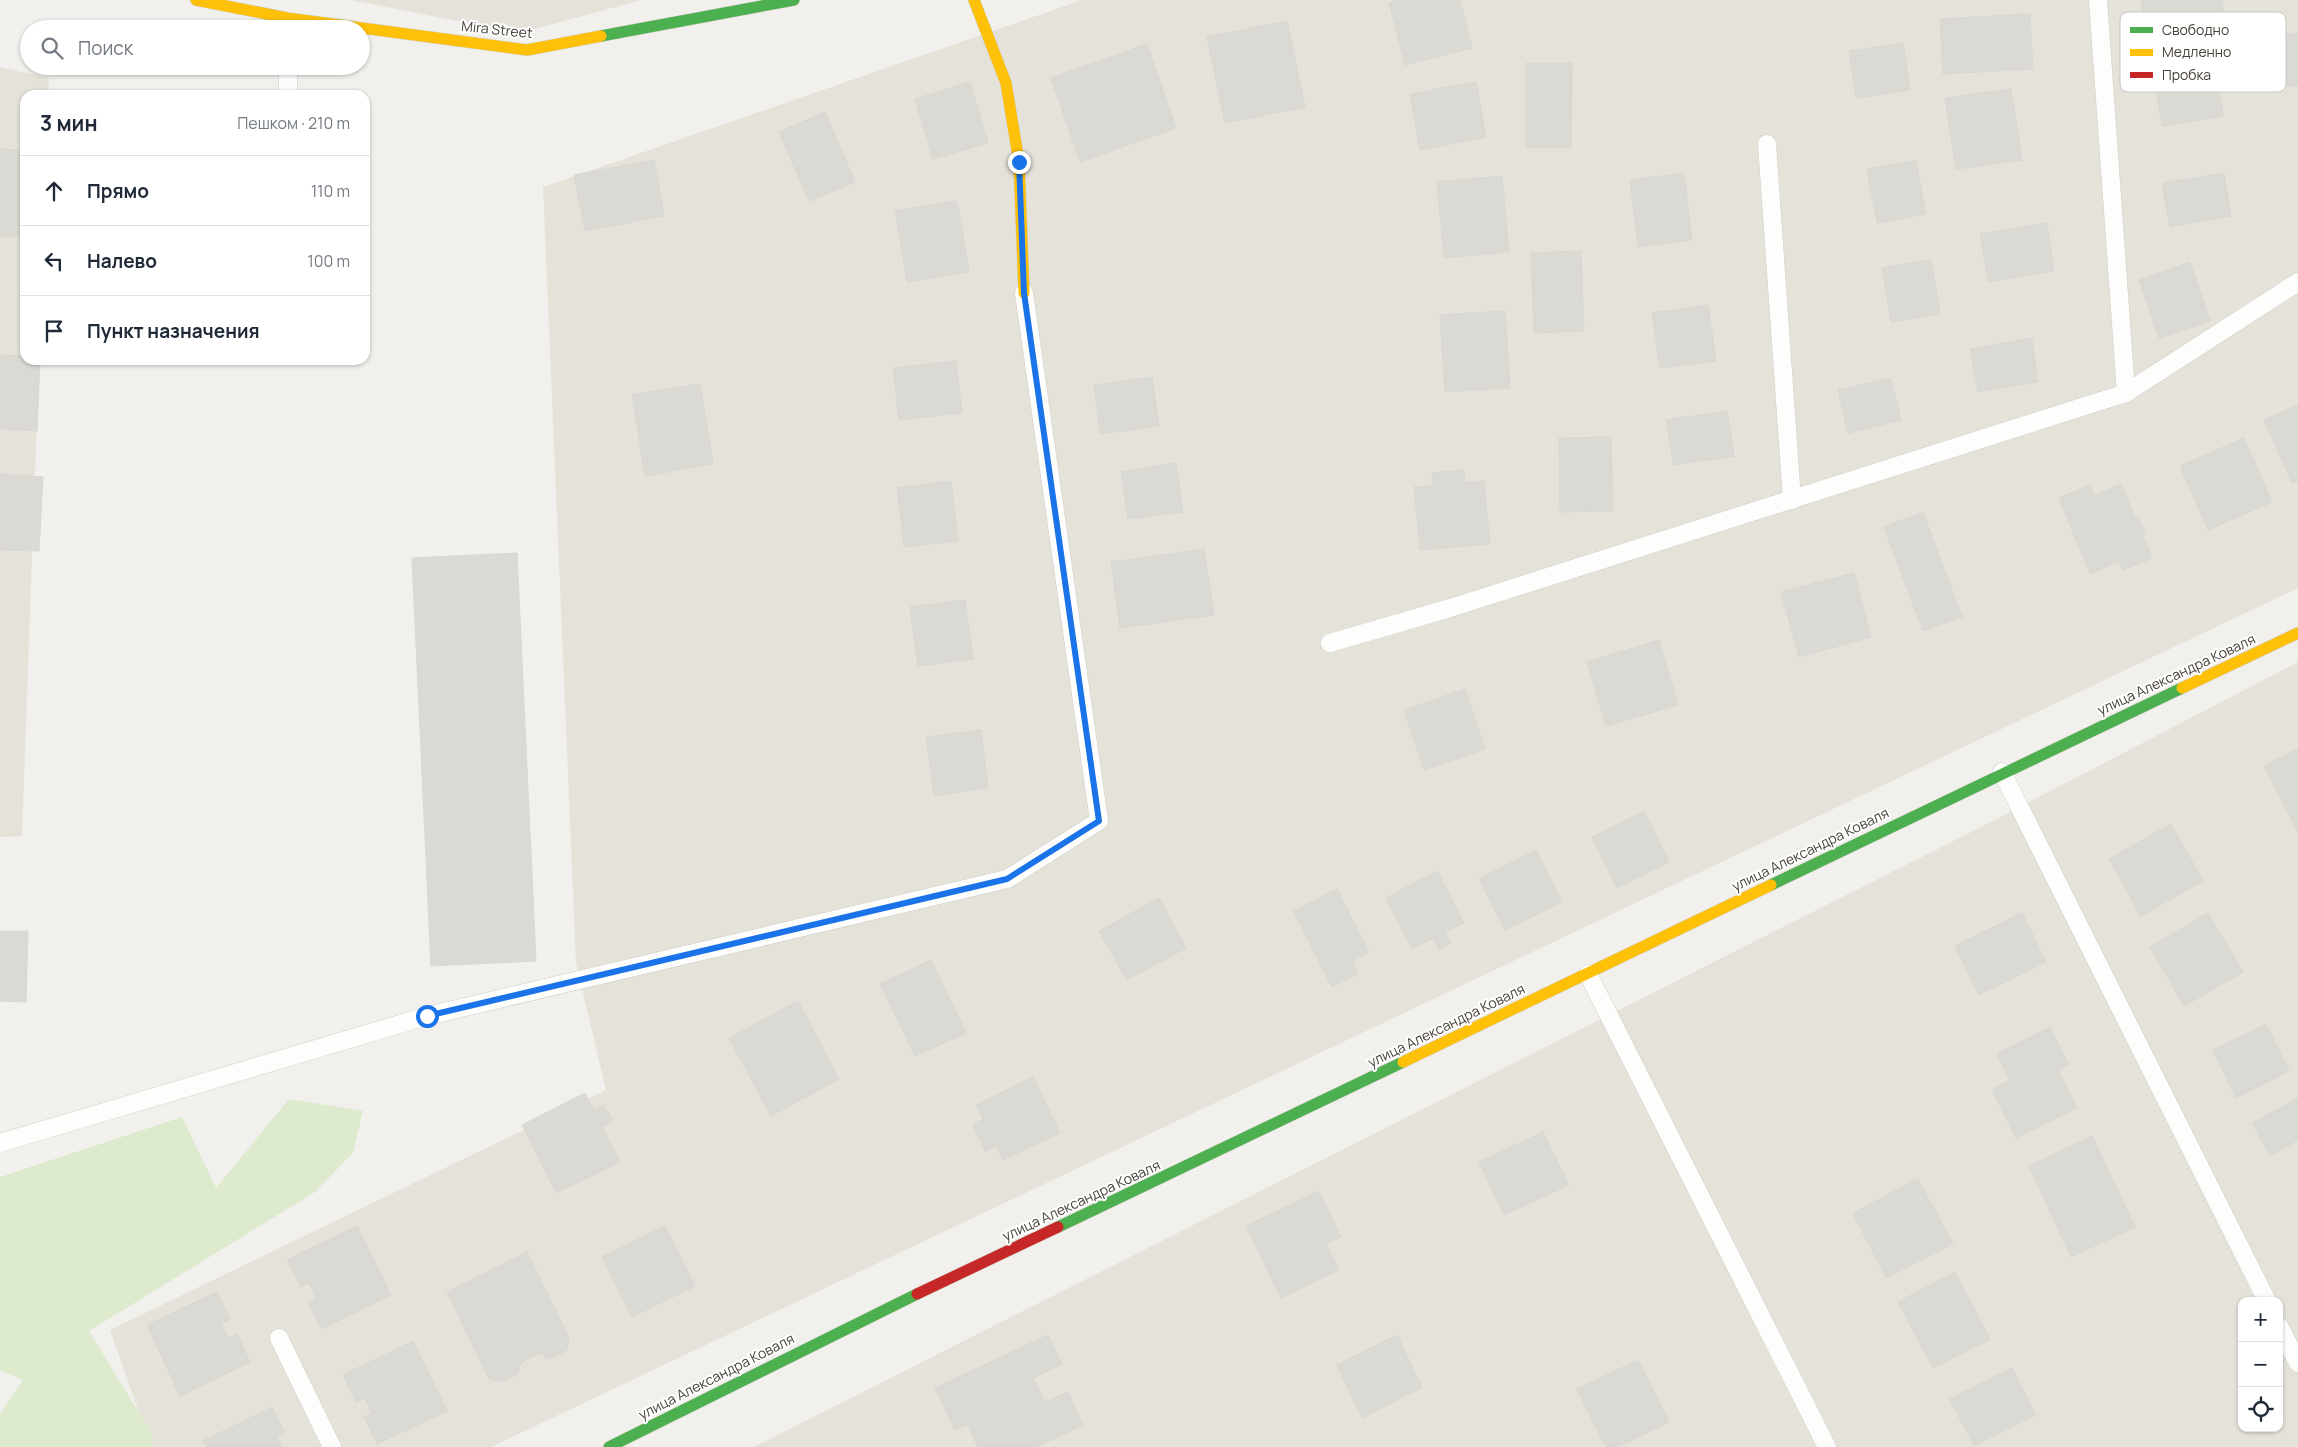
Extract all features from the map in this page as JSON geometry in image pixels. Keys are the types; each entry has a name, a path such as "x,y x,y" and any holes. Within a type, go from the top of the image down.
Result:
{"street":[{"name":"Mira Street","path":"196,0 275,20"},
{"name":"Mira Street","path":"370,32 527,50 794,0"},
{"path":"974,0 1006,84 1019,162 1024,293"},
{"name":"улица Александра Коваля","path":"608,1447 833,1334 1588,974 2002,772 2298,633"}],"lane":[{"path":"2098,0 2126,393"},
{"path":"288,75 288,90"},
{"path":"1768,144 1792,500"},
{"path":"1330,643 1447,609 2126,393 2298,282"},
{"path":"0,1142 427,1016 1007,879 1099,821 1024,293"},
{"path":"2002,772 2265,1297"},
{"path":"1588,974 1827,1447"},
{"path":"2283,1334 2298,1363"},
{"path":"279,1338 332,1447"}],"shaded area":[{"path":"350,0 642,0 519,33"},
{"path":"1082,0 2298,0 2298,588 491,1447 151,1447 110,1330 606,1090 576,963 543,187"},
{"path":"0,67 20,71 20,75 36,75 49,78 48,90 20,90 20,365 39,365 22,836 0,837"},
{"path":"2298,662 2298,1447 754,1447 1989,823"}],"green space":[{"path":"289,1099 363,1111 353,1153 315,1192 89,1331 152,1434 153,1447 0,1447 0,1414 23,1380 0,1370 0,1177 182,1117 216,1188"}],"building":[{"path":"1401,0 1460,0 1472,48 1405,65 1389,3"},
{"path":"2141,0 2222,0 2224,12 2143,12"},
{"path":"2030,14 2033,69 1943,74 1940,19"},
{"path":"1287,21 1305,107 1225,123 1207,37"},
{"path":"2298,33 2298,85 2288,87 2286,74 2286,35"},
{"path":"1903,43 1910,90 1856,98 1849,51"},
{"path":"1147,44 1176,128 1080,162 1051,78"},
{"path":"1526,63 1572,63 1571,148 1526,148"},
{"path":"970,82 988,143 933,159 915,99"},
{"path":"1476,82 1486,137 1420,150 1410,94"},
{"path":"2011,89 2022,160 1956,169 1945,98"},
{"path":"2156,92 2219,92 2223,116 2162,126"},
{"path":"825,112 855,182 809,201 779,132"},
{"path":"0,149 20,150 20,238 0,236"},
{"path":"654,160 664,216 585,231 574,175"},
{"path":"1916,160 1926,214 1877,223 1867,169"},
{"path":"1684,173 1692,240 1638,247 1630,180"},
{"path":"2224,173 2231,216 2170,227 2162,183"},
{"path":"1502,176 1509,252 1444,258 1437,182"},
{"path":"957,201 969,272 907,282 895,211"},
{"path":"2047,223 2054,271 1988,282 1980,234"},
{"path":"1581,251 1584,331 1534,333 1531,253"},
{"path":"1931,260 1940,314 1891,322 1882,268"},
{"path":"2190,262 2210,321 2159,338 2139,280"},
{"path":"1708,305 1716,361 1660,368 1652,313"},
{"path":"1505,311 1510,388 1445,392 1440,315"},
{"path":"2032,338 2038,382 1978,392 1970,349"},
{"path":"0,355 20,356 20,365 40,365 37,431 0,429"},
{"path":"956,361 962,413 899,420 893,368"},
{"path":"1152,377 1159,426 1100,434 1094,385"},
{"path":"1891,378 1901,420 1848,433 1838,390"},
{"path":"700,384 713,464 645,476 632,395"},
{"path":"2298,405 2298,481 2292,483 2264,420"},
{"path":"1727,411 1734,456 1674,465 1666,420"},
{"path":"1611,437 1613,511 1560,512 1559,438"},
{"path":"2244,438 2272,502 2208,530 2180,466"},
{"path":"1176,463 1183,512 1128,519 1121,472"},
{"path":"1464,470 1465,483 1484,481 1490,544 1420,550 1414,487 1433,486 1432,473"},
{"path":"0,474 43,477 39,551 0,550"},
{"path":"951,481 958,541 904,547 897,488"},
{"path":"2121,484 2135,517 2138,516 2145,533 2142,534 2152,558 2123,570 2119,561 2090,574 2059,498 2090,485 2094,496"},
{"path":"1923,512 1962,617 1923,631 1884,527"},
{"path":"1204,549 1214,615 1120,628 1111,562"},
{"path":"517,553 536,961 431,966 412,558"},
{"path":"1854,573 1871,637 1799,657 1781,592"},
{"path":"965,600 973,659 918,666 910,607"},
{"path":"1659,640 1678,705 1606,726 1587,662"},
{"path":"1465,689 1485,749 1424,770 1404,710"},
{"path":"981,730 988,788 934,796 926,737"},
{"path":"2298,749 2298,832 2264,766"},
{"path":"1644,811 1669,862 1617,888 1592,837"},
{"path":"2171,824 2203,881 2141,916 2109,859"},
{"path":"1536,850 1562,902 1505,930 1479,879"},
{"path":"1437,871 1464,923 1445,932 1451,943 1439,950 1433,938 1412,949 1386,898"},
{"path":"1337,889 1369,952 1352,961 1358,974 1332,987 1294,911"},
{"path":"1159,898 1186,948 1127,980 1099,931"},
{"path":"2022,913 2046,962 1979,995 1955,946"},
{"path":"2208,913 2243,972 2184,1006 2150,947"},
{"path":"0,931 28,931 26,1002 0,1001"},
{"path":"931,960 966,1033 915,1056 880,984"},
{"path":"798,1001 839,1079 771,1116 729,1038"},
{"path":"2266,1024 2289,1071 2236,1098 2213,1050"},
{"path":"2050,1027 2069,1065 2058,1070 2077,1108 2016,1138 1992,1090 2010,1080 1997,1054"},
{"path":"1033,1077 1060,1133 1003,1160 996,1146 986,1152 973,1125 983,1119 976,1105"},
{"path":"585,1093 594,1110 604,1105 613,1121 602,1127 620,1162 556,1193 522,1125"},
{"path":"2298,1098 2298,1140 2270,1156 2252,1123"},
{"path":"1543,1132 1569,1185 1504,1215 1479,1162"},
{"path":"2092,1136 2135,1227 2071,1257 2029,1166"},
{"path":"1918,1179 1953,1244 1886,1278 1853,1213"},
{"path":"1319,1191 1341,1237 1326,1244 1339,1270 1281,1298 1246,1226"},
{"path":"357,1226 391,1295 321,1329 308,1302 316,1298 309,1283 301,1287 287,1260"},
{"path":"665,1226 695,1286 632,1317 602,1257"},
{"path":"527,1252 569,1337 567,1350 549,1359 539,1353 521,1363 517,1375 500,1382 489,1379 447,1292"},
{"path":"1955,1272 1990,1339 1933,1368 1898,1302"},
{"path":"217,1292 230,1319 221,1323 228,1338 237,1334 250,1362 180,1396 147,1325"},
{"path":"1048,1335 1062,1364 1033,1378 1045,1402 1068,1392 1083,1425 1036,1447 978,1447 967,1424 955,1430 935,1388"},
{"path":"1397,1335 1422,1387 1362,1418 1337,1365"},
{"path":"413,1341 447,1411 377,1444 364,1417 372,1413 365,1398 356,1402 343,1375"},
{"path":"1638,1360 1669,1422 1618,1447 1606,1447 1577,1389"},
{"path":"2012,1368 2036,1415 1974,1446 1950,1399"},
{"path":"272,1407 285,1433 277,1437 282,1447 206,1447 203,1441"}],"traffic: fast":[{"path":"601,36 794,0"},
{"path":"1771,885 2182,688"},
{"path":"1058,1227 1403,1062"},
{"path":"609,1447 917,1294"}],"traffic: slow":[{"path":"196,0 302,20"},
{"path":"974,0 1006,83 1019,162 1024,293"},
{"path":"370,29 527,50 601,36"},
{"path":"2182,688 2298,633"},
{"path":"1403,1062 1771,885"}],"traffic: jam":[{"path":"917,1294 1058,1227"}],"route":[{"path":"427,1016 1007,879 1099,821 1024,293 1019,162"}]}
